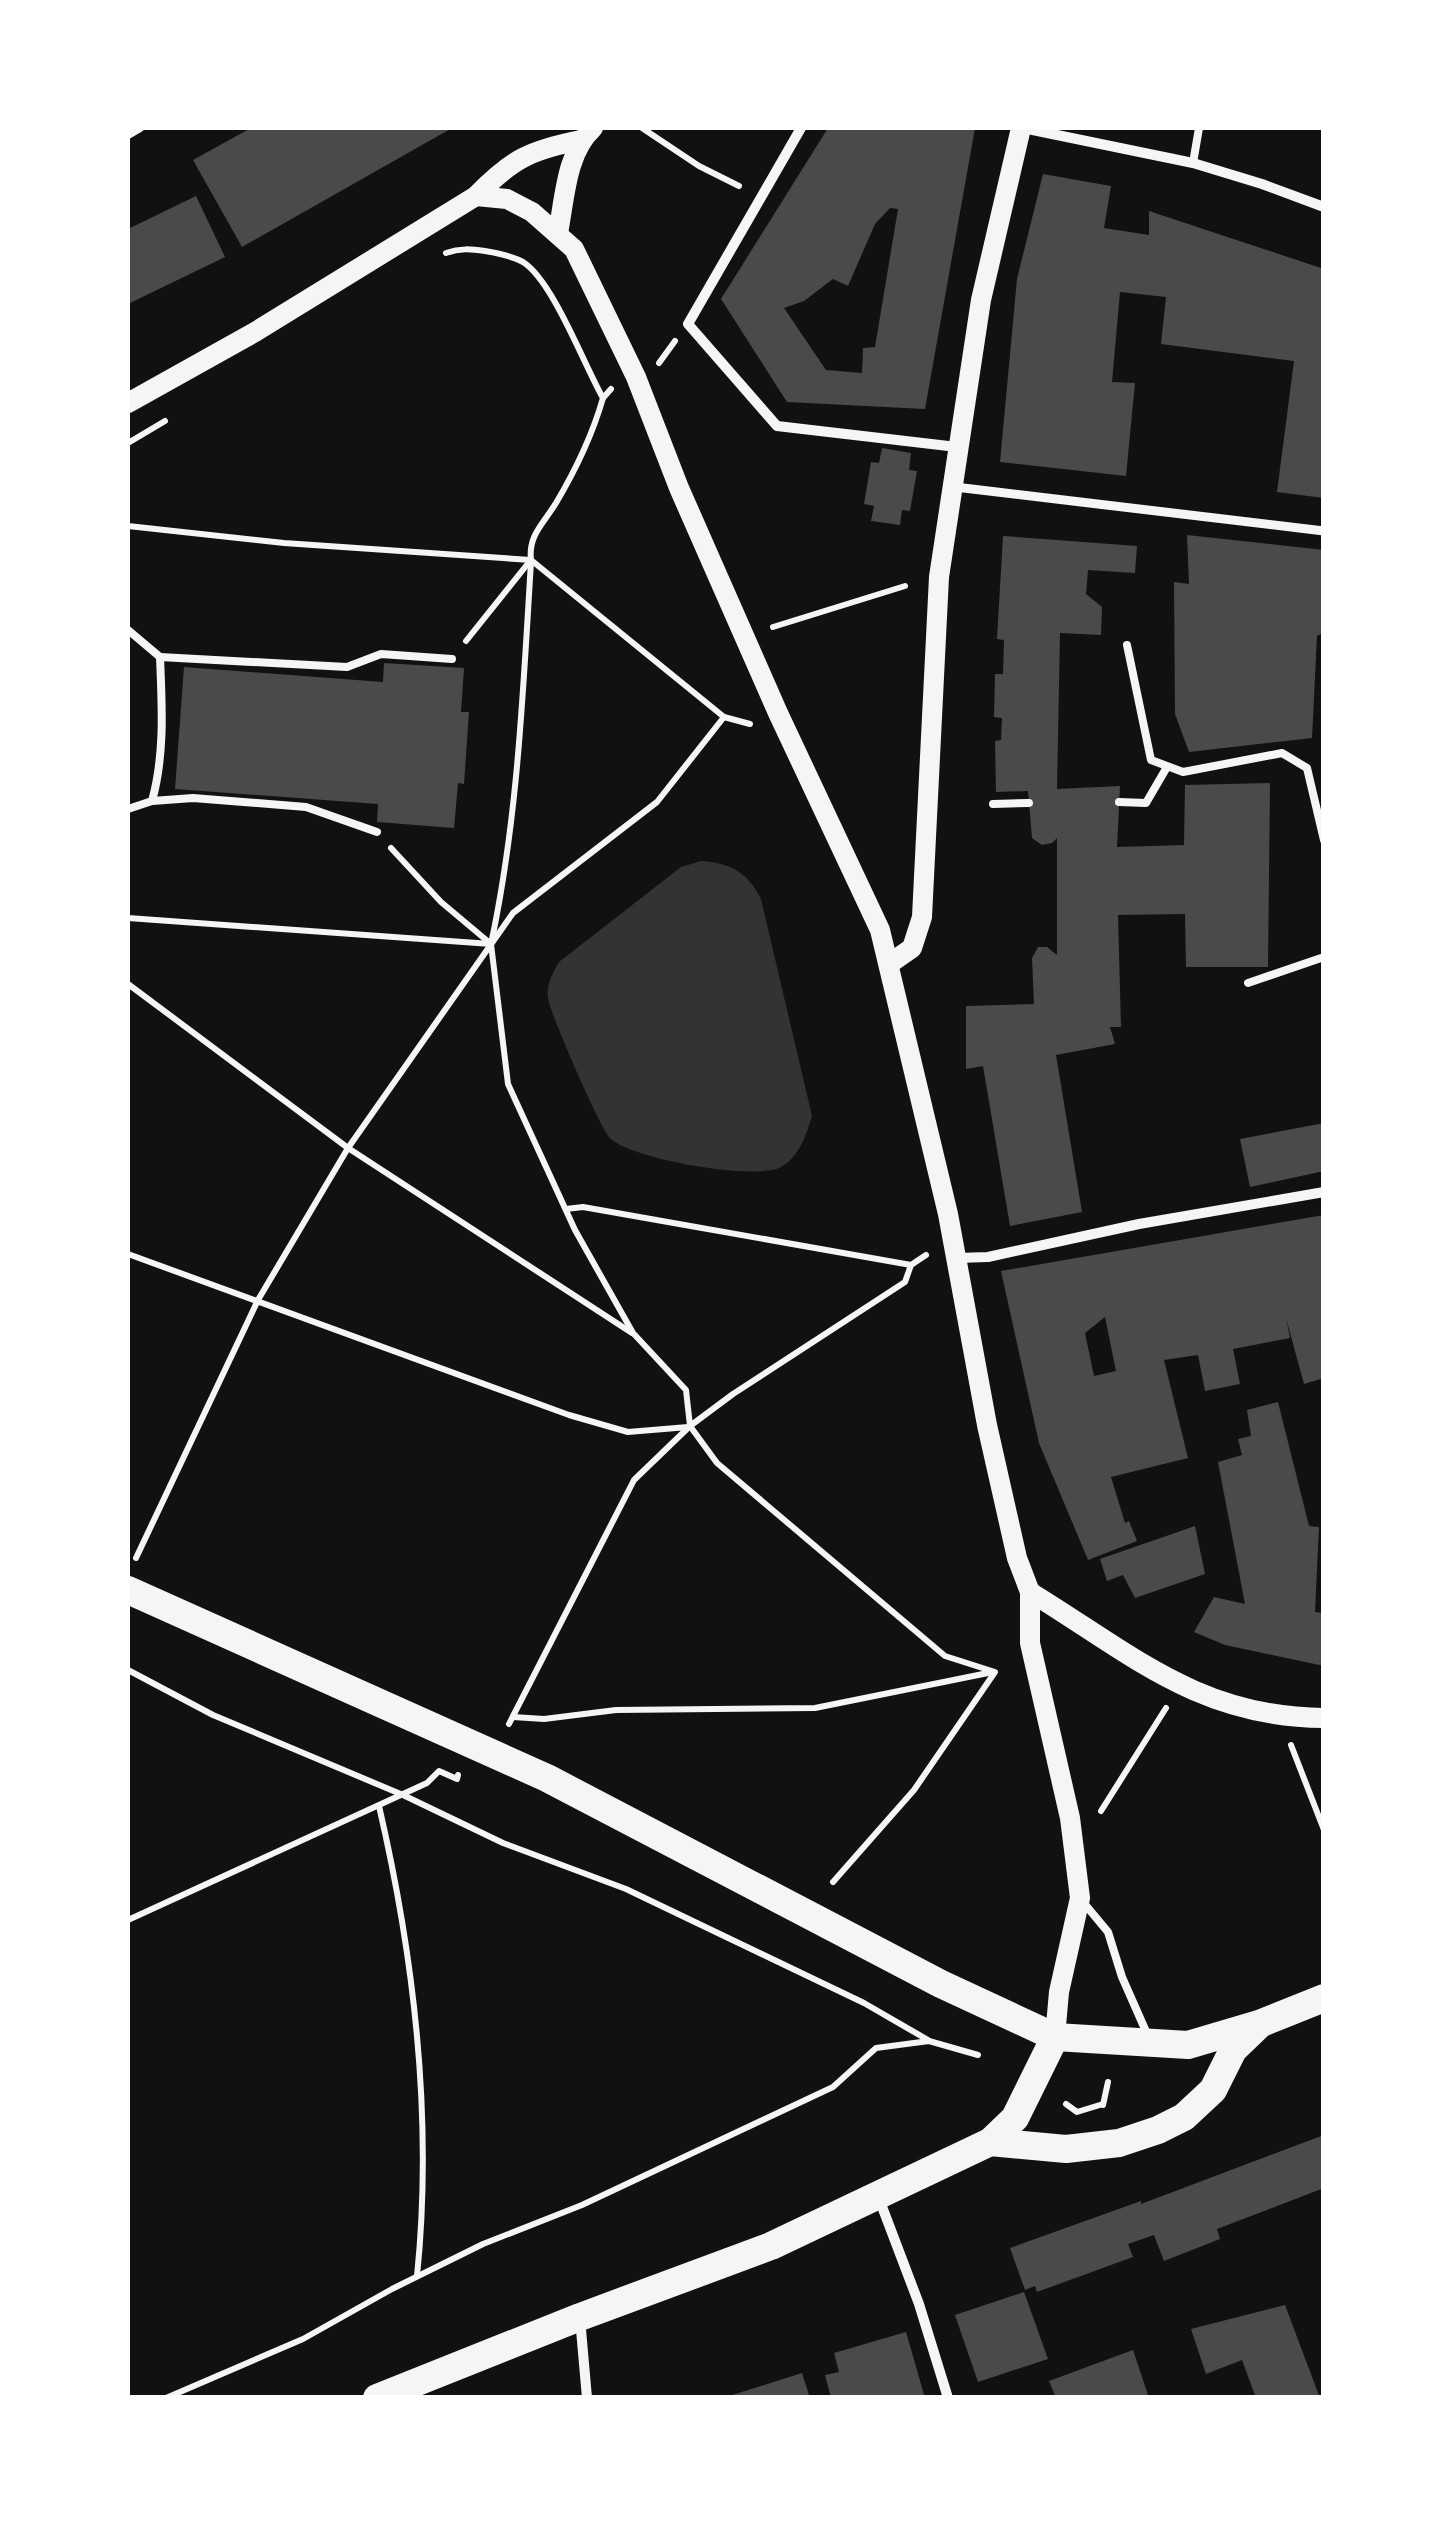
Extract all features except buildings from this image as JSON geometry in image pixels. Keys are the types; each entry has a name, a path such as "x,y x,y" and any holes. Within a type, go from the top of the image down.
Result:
{"highway":[{"path":"128,1590 547,1778 941,1984 1055,2037 1188,2046 1324,1998"},
{"path":"990,2142 1066,2149 1119,2143 1158,2130 1184,2117 1213,2090 1233,2050 1259,2024"},
{"path":"377,2398 771,2246 990,2142 1015,2118 1055,2037"}],"main road":[{"path":"890,964 912,948 922,917 938,578 981,300 1022,128"},
{"path":"128,403 255,332 476,196 501,170 538,148 587,134"},
{"path":"558,233 571,166 587,134"},
{"path":"476,196 507,199 532,212 574,249 636,377 679,488 778,713 880,930 957,1258 987,1425 1017,1558 1030,1592 1030,1643 1070,1818 1080,1898 1059,1992 1055,2037"},
{"path":"1030,1592 1092,1634 1186,1688 1219,1702 1283,1716 1324,1718"}],"street":[{"path":"801,128 688,324 777,426 957,447"},
{"path":"1022,128 1192,163 1324,208"},
{"path":"952,487 1324,532"},
{"path":"957,1258 1015,1251 1140,1224 1324,1192"},
{"path":"878,2196 919,2304 948,2398"},
{"path":"580,2317 586,2398"}],"lane":[{"path":"128,135 140,128"},
{"path":"1192,163 1199,128"},
{"path":"128,630 160,657 347,667 381,654 452,659"},
{"path":"1127,644 1150,760 1183,772 1282,752 1307,768 1324,840"},
{"path":"152,801 161,767 160,657"},
{"path":"1119,802 1146,803 1168,766"},
{"path":"128,810 152,801 193,798 306,806 377,832"},
{"path":"992,804 1029,804"},
{"path":"1248,983 1324,957"},
{"path":"1080,1898 1108,1932 1122,1977 1151,2044"}],"path":[{"path":"642,128 699,166 759,198"},
{"path":"431,258 458,248 499,253 524,263 546,286 603,398 556,502 534,534 530,547 520,752 506,872 491,944 508,1084 566,1209 632,1333"},
{"path":"128,443 176,414"},
{"path":"128,526 531,560 724,717 750,724 757,740"},
{"path":"452,659 531,560"},
{"path":"772,627 906,586"},
{"path":"136,1558 258,1300 348,1148 513,913 658,802 724,717"},
{"path":"377,832 440,902 491,944"},
{"path":"128,918 491,944"},
{"path":"128,984 348,1148 632,1333 686,1390 690,1426 717,1462 946,1656 995,1672"},
{"path":"566,1209 583,1208 911,1265"},
{"path":"930,1253 911,1265 906,1282 690,1426 634,1480 513,1717 544,1718 616,1710 815,1708 1012,1669"},
{"path":"128,1254 568,1415 628,1432 690,1426"},
{"path":"128,1670 213,1715 403,1794 503,1843 626,1889 864,2002 928,2041 978,2054"},
{"path":"833,1882 914,1790 995,1672"},
{"path":"1101,1811 1166,1708"},
{"path":"1291,1745 1324,1830"},
{"path":"128,1920 427,1783 440,1771 456,1779"},
{"path":"378,1806 395,1876 412,2002 424,2213 416,2277"},
{"path":"166,2398 303,2339 483,2244 582,2205 833,2087 876,2048 928,2041"},
{"path":"1108,2082 1103,2104 1108,2116"},
{"path":"1066,2104 1077,2112 1103,2104"}],"shaded area":[{"path":"701,861 737,871 761,899 812,1116 793,1157 781,1167 767,1171 694,1166 642,1153 610,1138 576,1069 548,998 549,983 559,962 681,867"}]}
